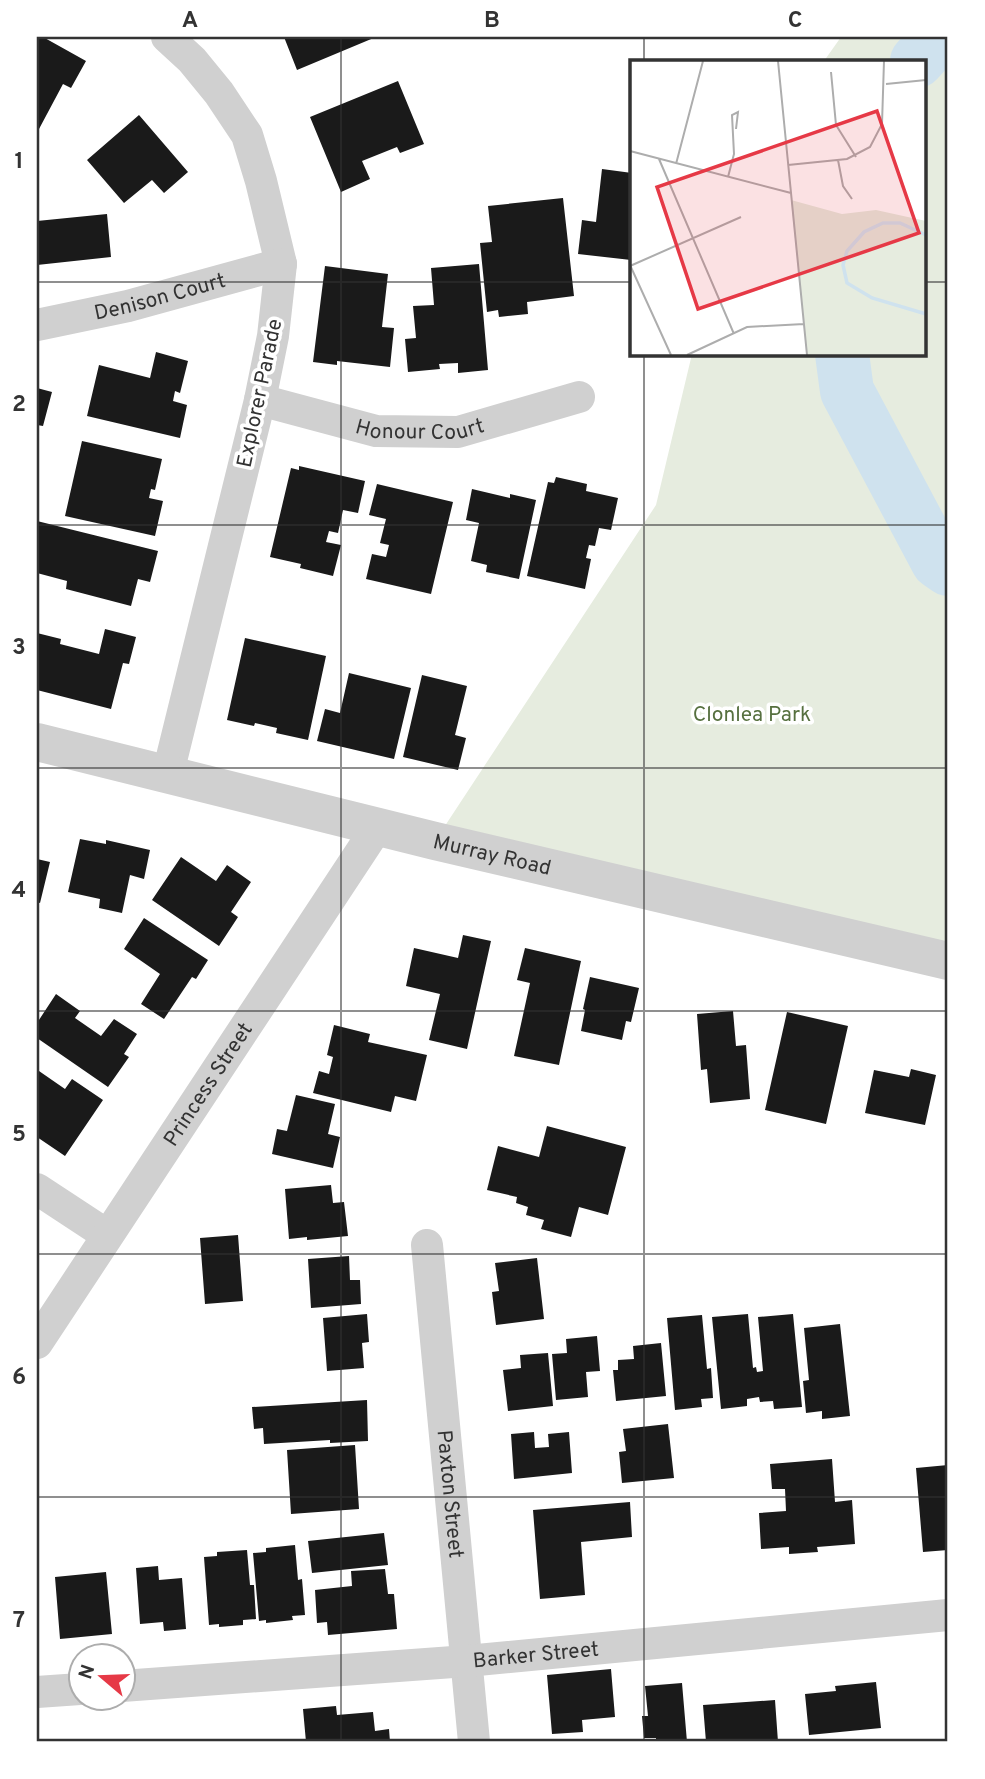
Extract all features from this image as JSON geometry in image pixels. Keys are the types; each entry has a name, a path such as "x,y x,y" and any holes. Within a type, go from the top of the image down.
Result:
{"street":[{"name":"Explorer Parade","path":"167,37 192,60 219,93 247,135 281,264 273,336 260,400 168,773"},
{"name":"Denison Court","path":"37,325 128,306 281,264"},
{"name":"Honour Court","path":"260,400 376,430 458,432 579,397"},
{"name":"Murray Road","path":"37,742 435,841 948,961"},
{"name":"Princess Street","path":"37,1343 378,826"},
{"path":"37,1189 107,1235"},
{"name":"Paxton Street","path":"427,1245 474,1742"},
{"name":"Barker Street","path":"136,1685 467,1661 948,1615"},
{"path":"37,1692 66,1690"}],"green space":[{"name":"Clonlea Park","path":"841,37 948,37 948,961 435,841 656,505 692,355 926,355 926,60 825,60"}],"building":[{"path":"37,37 43,37 86,61 71,88 63,84 39,129 37,127"},
{"path":"284,37 376,37 297,70"},
{"path":"398,81 424,144 400,153 397,147 362,161 370,179 341,192 310,117"},
{"path":"139,115 188,172 164,193 152,180 124,203 87,160"},
{"path":"602,169 630,173 630,260 578,254 582,220 596,222"},
{"path":"563,198 574,296 527,302 528,314 499,317 498,310 487,312 480,243 492,242 488,206"},
{"path":"107,214 111,257 37,265 37,221"},
{"path":"479,264 488,370 458,373 458,363 439,364 440,369 408,372 405,339 416,338 413,306 434,305 431,268"},
{"path":"325,266 388,274 382,327 394,328 390,367 337,361 337,365 313,362"},
{"path":"156,352 188,361 180,393 175,391 173,401 187,405 180,438 87,416 99,365 150,378"},
{"path":"37,388 52,392 43,426 37,425"},
{"path":"82,441 162,459 155,490 151,489 149,498 163,501 155,536 65,516"},
{"path":"299,466 365,481 358,513 343,510 338,533 329,531 326,542 341,545 333,576 300,568 301,564 270,557 291,468 299,470"},
{"path":"556,477 587,484 586,491 618,498 611,530 599,528 595,546 589,545 586,558 591,559 585,589 527,576 548,482 554,483"},
{"path":"377,484 453,502 431,594 366,579 372,554 386,557 389,545 380,543 386,519 369,515"},
{"path":"472,489 510,498 510,494 536,500 519,579 486,572 487,565 471,561 479,523 466,520"},
{"path":"37,521 158,551 150,582 138,579 131,606 66,589 67,581 37,573"},
{"path":"105,629 136,637 129,664 123,663 111,709 37,690 37,633 61,639 60,644 99,654"},
{"path":"245,638 326,656 308,740 276,733 277,728 227,720"},
{"path":"349,673 411,688 394,759 317,741 325,709 340,713"},
{"path":"422,675 467,686 455,735 466,738 458,770 403,757"},
{"path":"80,839 106,844 106,840 150,850 144,879 130,875 122,913 99,908 100,899 68,892"},
{"path":"181,857 216,881 227,865 251,882 231,912 238,917 219,946 152,900"},
{"path":"37,859 50,862 40,903 37,902"},
{"path":"144,918 208,960 196,979 192,977 164,1019 141,1004 160,974 124,949"},
{"path":"463,935 491,941 467,1049 429,1040 440,994 406,986 414,948 458,958"},
{"path":"525,948 581,961 559,1065 514,1056 530,983 517,980"},
{"path":"590,977 639,988 631,1022 626,1021 622,1040 581,1031"},
{"path":"56,994 80,1011 75,1018 101,1036 114,1019 137,1034 124,1054 129,1057 108,1087 37,1038 37,1023"},
{"path":"733,1011 736,1046 746,1045 750,1099 710,1103 707,1069 701,1070 697,1014"},
{"path":"787,1012 848,1026 826,1124 765,1110"},
{"path":"334,1025 370,1034 368,1042 427,1055 416,1101 395,1096 391,1112 313,1093 319,1071 329,1074 333,1057 327,1055"},
{"path":"911,1069 936,1075 925,1125 865,1113 874,1070 909,1077"},
{"path":"39,1071 65,1089 72,1079 103,1100 65,1156 37,1137"},
{"path":"296,1095 335,1104 328,1134 340,1137 333,1168 272,1154 277,1129 287,1131"},
{"path":"547,1126 626,1147 608,1215 579,1207 571,1237 541,1229 544,1220 526,1215 528,1207 516,1203 517,1197 487,1190 498,1146 539,1157"},
{"path":"331,1185 333,1203 344,1202 348,1236 289,1239 285,1189"},
{"path":"238,1235 243,1301 205,1304 200,1238"},
{"path":"349,1256 350,1280 360,1280 361,1304 311,1308 308,1259"},
{"path":"537,1258 544,1319 496,1325 492,1292 499,1291 495,1263"},
{"path":"367,1314 369,1342 362,1343 364,1368 327,1371 323,1318"},
{"path":"748,1314 753,1368 756,1367 757,1372 763,1371 758,1317 793,1314 802,1407 774,1409 773,1401 760,1402 759,1397 747,1399 747,1406 721,1409 712,1317"},
{"path":"702,1315 707,1369 711,1368 713,1398 701,1399 702,1407 675,1410 667,1318"},
{"path":"840,1324 850,1416 822,1419 822,1411 806,1413 803,1381 809,1380 804,1328"},
{"path":"597,1336 600,1371 586,1372 588,1397 556,1400 552,1354 567,1353 566,1339"},
{"path":"661,1343 666,1396 616,1401 613,1370 618,1370 618,1360 634,1359 633,1346"},
{"path":"548,1353 553,1406 508,1411 503,1370 521,1368 520,1355"},
{"path":"367,1400 368,1441 264,1444 263,1428 254,1429 252,1407"},
{"path":"668,1424 674,1478 622,1483 619,1452 626,1451 623,1429"},
{"path":"534,1432 535,1448 549,1447 548,1434 569,1432 572,1473 514,1479 511,1434"},
{"path":"355,1445 359,1509 291,1514 287,1450"},
{"path":"832,1459 835,1502 852,1500 855,1544 817,1547 818,1552 789,1554 789,1547 761,1549 759,1513 786,1511 785,1489 772,1489 770,1464"},
{"path":"948,1465 948,1550 923,1552 916,1468"},
{"path":"630,1502 632,1537 581,1542 585,1595 540,1599 533,1510"},
{"path":"384,1533 388,1565 312,1573 308,1541"},
{"path":"295,1545 298,1580 302,1579 305,1615 292,1616 293,1620 266,1623 266,1620 259,1621 253,1553 266,1552 266,1548"},
{"path":"247,1550 250,1585 254,1585 256,1619 243,1620 243,1625 209,1625 204,1557 217,1556 217,1552"},
{"path":"158,1566 159,1580 182,1578 186,1629 164,1631 163,1622 140,1624 136,1568"},
{"path":"385,1569 388,1594 394,1594 397,1629 328,1635 327,1622 317,1623 315,1590 352,1586 351,1571"},
{"path":"106,1572 112,1634 60,1639 55,1577"},
{"path":"611,1669 615,1717 582,1720 583,1732 552,1734 547,1675"},
{"path":"876,1682 881,1728 809,1735 805,1694 836,1691 835,1686"},
{"path":"682,1683 687,1742 656,1742 656,1738 644,1738 642,1716 648,1716 645,1686"},
{"path":"775,1700 778,1742 706,1742 703,1705"},
{"path":"336,1706 337,1715 373,1712 375,1731 389,1729 390,1742 306,1742 303,1709"}],"waterway":[{"path":"918,60 939,37"},
{"path":"842,355 847,391 938,562 948,569"}]}
